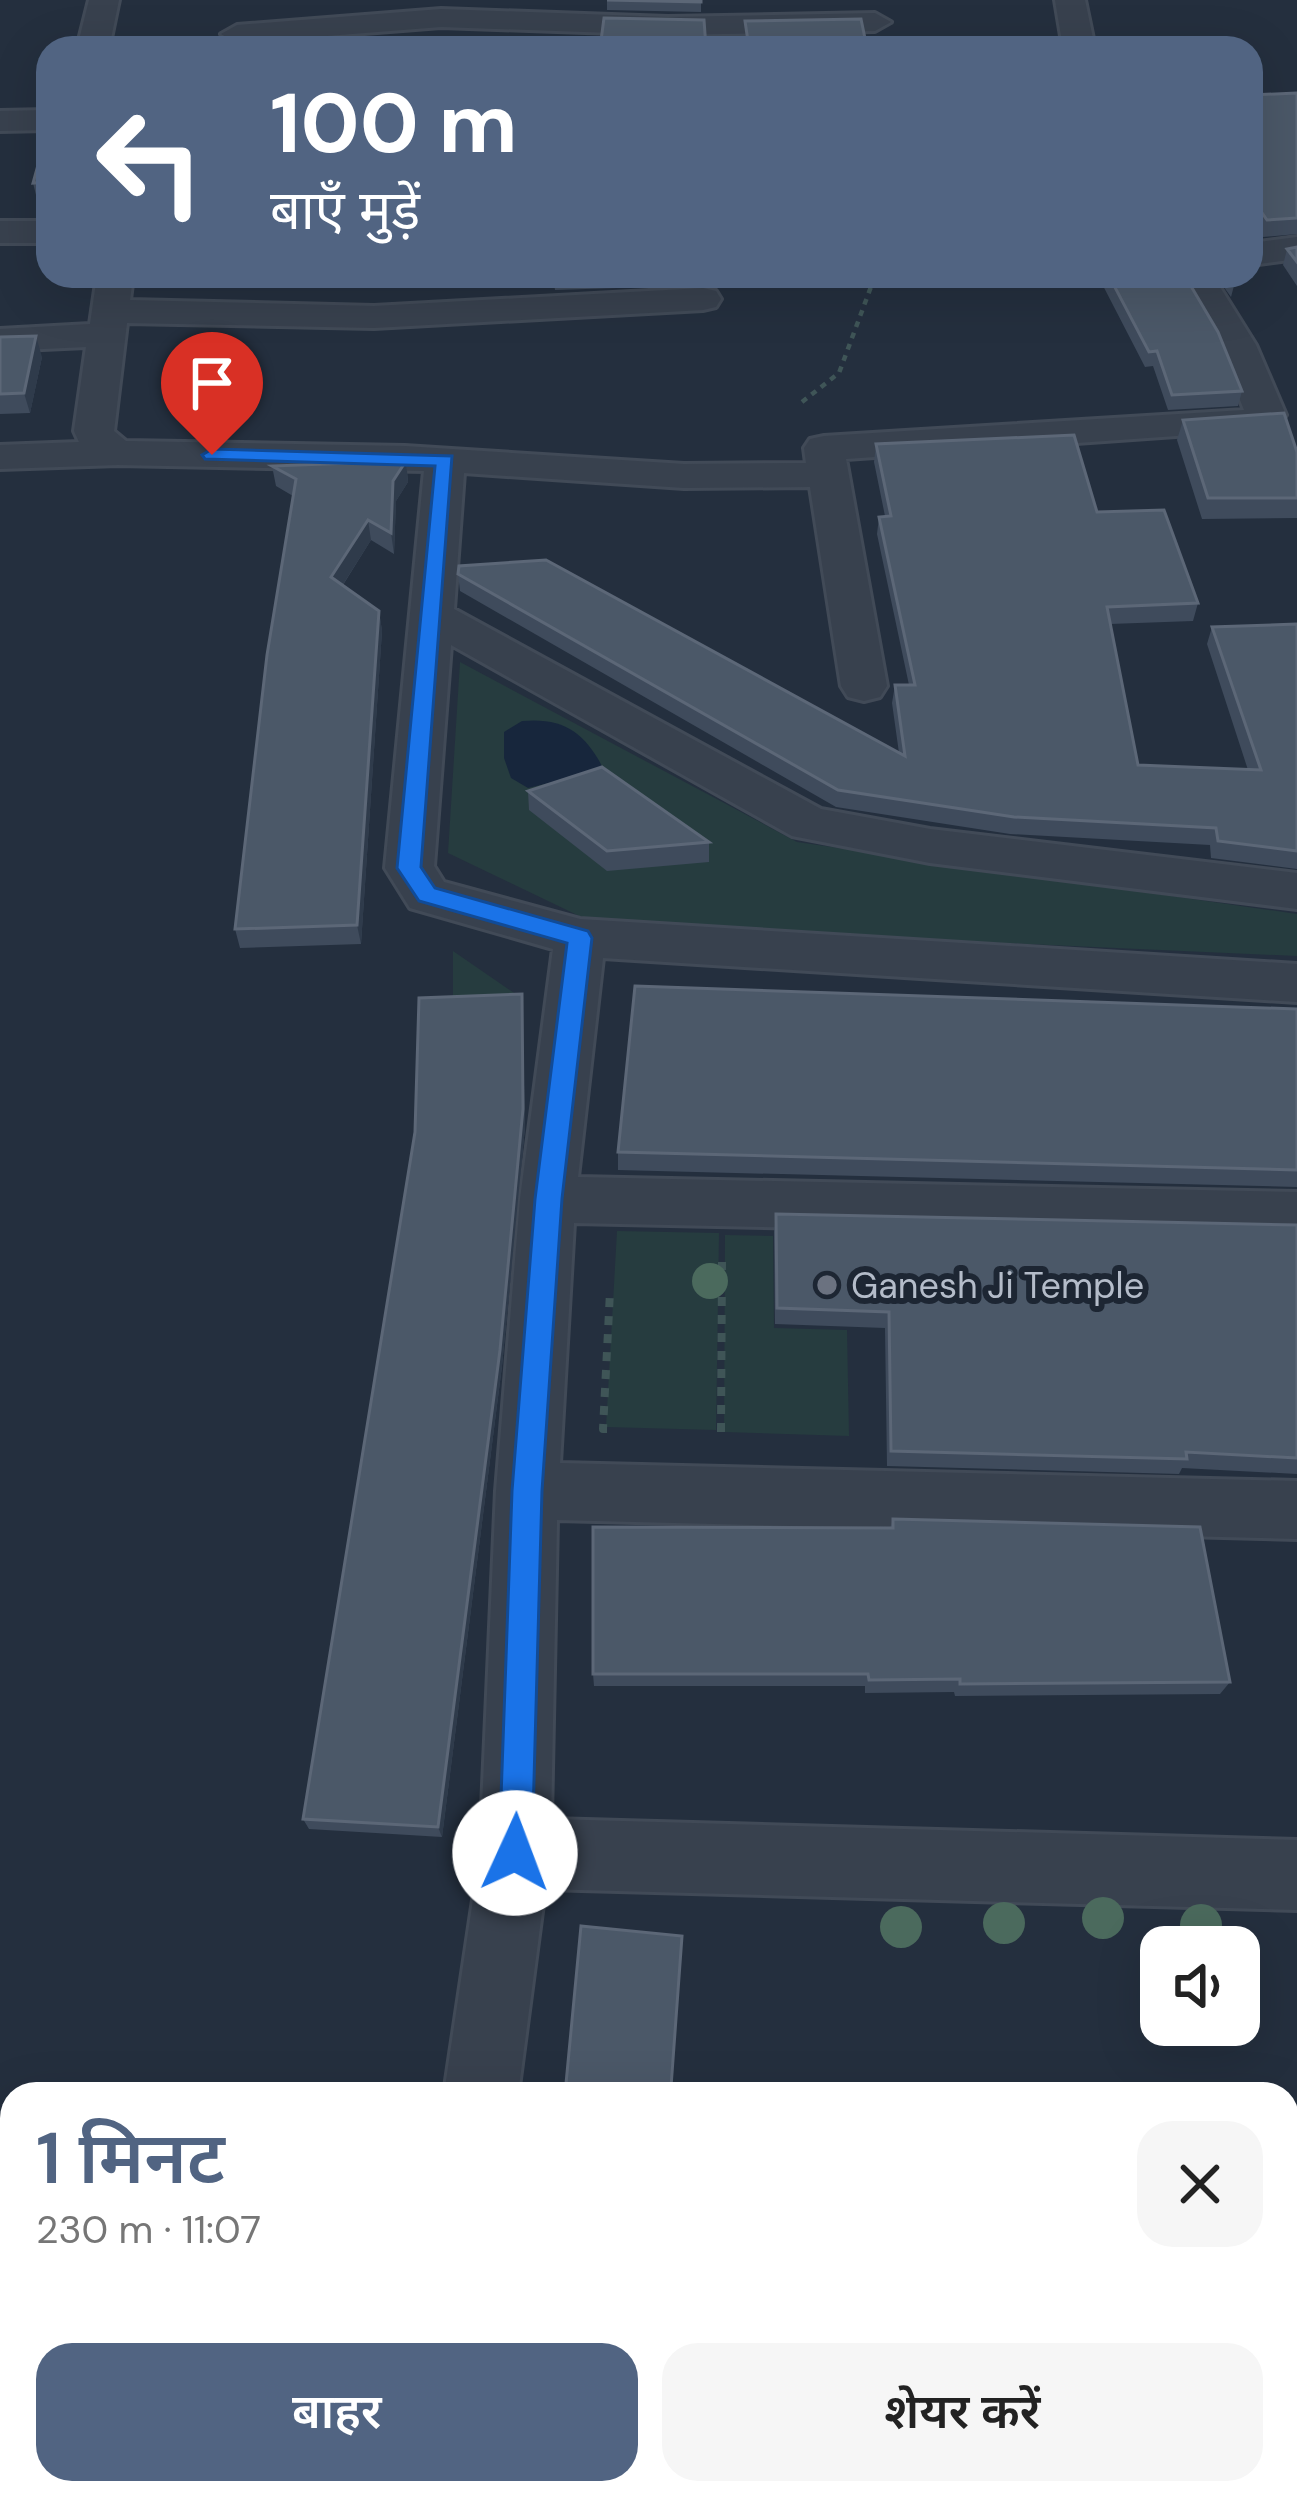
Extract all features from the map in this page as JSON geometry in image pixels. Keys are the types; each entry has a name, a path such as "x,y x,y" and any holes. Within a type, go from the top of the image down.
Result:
{"street":[{"path":"96,36 104,0"},
{"path":"1070,0 1077,36"},
{"path":"237,34 441,18 668,26 877,24"},
{"path":"0,121 36,120"},
{"path":"0,232 36,232"},
{"path":"1263,252 1297,248"},
{"path":"864,686 824,448 1263,422 1265,415 1237,346 1202,288"},
{"path":"374,317 703,298"},
{"path":"111,307 94,430 98,441 118,453"},
{"path":"0,340 111,307 676,336"},
{"path":"0,457 118,453 445,460 686,480 828,474"},
{"path":"445,460 409,868 427,895 580,938 1297,983"},
{"path":"432,616 809,824 930,846 1297,891"},
{"path":"483,2082 515,1853 527,1491 548,1199 580,938"},
{"path":"548,1199 1297,1215"},
{"path":"527,1491 1297,1510"},
{"path":"515,1853 1297,1875"}],"path":[{"path":"754,480 754,453 775,425 839,373 871,288"},
{"path":"721,1434 722,1254"},
{"path":"611,1272 603,1429 626,1430"},
{"path":"698,1433 741,1435"}],"green space":[{"path":"460,662 797,842 1297,914 1297,956 598,925 448,853"},
{"path":"453,951 520,997 453,1002"},
{"path":"617,1231 719,1233 716,1430 606,1427"},
{"path":"725,1235 773,1236 774,1328 847,1330 849,1436 724,1432"}],"water":[{"path":"522,721 562,725 590,747 604,770 528,788 511,778 504,758 504,732"}],"building":[{"path":"607,0 701,0 701,2"},
{"path":"604,18 704,20 705,36 602,36"},
{"path":"861,19 865,36 747,36 745,21"},
{"path":"1297,93 1297,218 1267,220 1263,214 1263,94"},
{"path":"1115,288 1192,288 1218,332 1242,391 1172,395 1157,351 1149,352"},
{"path":"36,336 24,393 0,394 0,337"},
{"path":"1284,413 1297,452 1297,498 1208,498 1183,420"},
{"path":"1074,435 1097,512 1164,510 1198,603 1107,607 1138,765 1261,770 1212,627 1297,624 1297,851 1218,841 1216,828 1014,817 838,790 458,574 459,566 546,560 905,756 895,685 915,685 879,517 891,516 876,444"},
{"path":"406,461 393,481 391,533 368,520 331,577 379,611 357,925 235,929 267,655 296,479 272,466"},
{"path":"602,767 709,842 607,851 528,791"},
{"path":"635,986 1297,1009 1297,1170 618,1152"},
{"path":"522,994 523,1109 500,1350 438,1827 303,1819 415,1132 419,998"},
{"path":"776,1214 1297,1225 1297,1458 1186,1452 1187,1459 891,1451 889,1312 777,1308"},
{"path":"893,1519 1200,1527 1230,1682 960,1684 960,1679 869,1680 868,1674 593,1674 593,1527 893,1528"},
{"path":"581,1926 682,1936 671,2082 566,2082"}],"place":[{"name":"Ganesh Ji Temple","path":"827,1285"}],"route":[{"path":"212,455 445,460 409,868 427,895 580,938 548,1199 527,1491 515,1853"}]}
